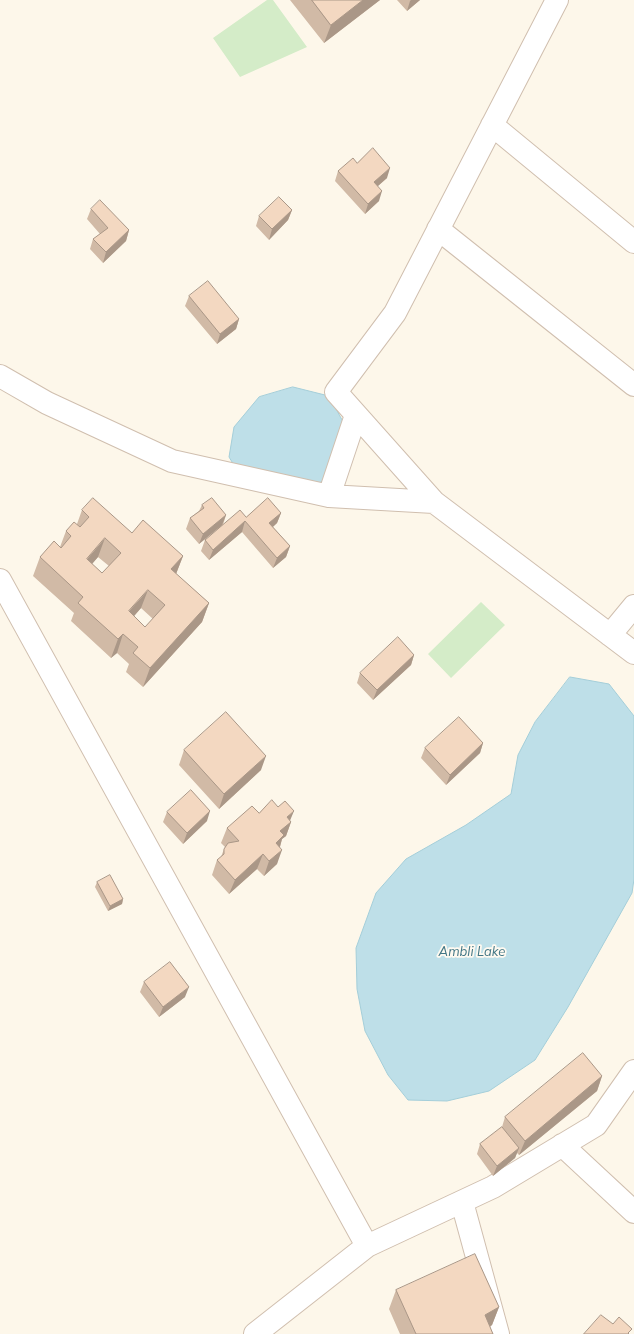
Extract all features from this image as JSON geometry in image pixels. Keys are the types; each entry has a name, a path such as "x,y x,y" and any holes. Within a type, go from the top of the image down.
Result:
{"street":[{"path":"549,4 492,124 396,313 336,392 434,502 634,653"},
{"path":"492,124 634,242"},
{"path":"438,229 634,384"},
{"path":"0,376 47,403 172,461 329,496 434,502"},
{"path":"329,496 356,415"},
{"path":"0,580 367,1246"},
{"path":"610,634 634,606"},
{"path":"255,1334 367,1246 493,1187 596,1125 634,1071"},
{"path":"562,1145 634,1212"},
{"path":"462,1202 498,1334"}],"green space":[{"path":"267,0 273,0 307,47 240,77 213,38"},
{"path":"481,602 505,625 451,678 428,654"}],"water":[{"path":"293,387 329,396 347,429 336,470 311,490 240,475 229,457 234,427 259,397"},
{"name":"Ambli Lake","path":"570,677 609,684 634,716 634,879 632,893 568,1007 535,1060 489,1091 447,1101 408,1100 388,1075 365,1031 357,989 356,948 376,893 406,859 466,825 511,794 518,755 535,722"}],"building":[{"path":"312,0 363,0 331,25"},
{"path":"373,148 390,168 374,182 382,191 368,204 338,171 353,158 357,163"},
{"path":"279,197 292,210 272,229 259,216"},
{"path":"100,200 129,230 106,252 93,239 108,228 91,209"},
{"path":"208,281 239,319 220,334 189,296"},
{"path":"93,498 132,533 143,520 183,556 171,569 209,603 150,668 133,653 138,647 123,634 118,639 78,603 83,597 40,557 54,541 61,548 71,536 66,531 74,522 80,527 89,517 82,510","holes":["105,538 121,553 102,573 87,559","148,590 165,605 145,627 129,611"]},
{"path":"212,498 226,515 203,534 190,518 204,508 202,505"},
{"path":"268,498 281,513 269,523 290,546 277,558 245,521 213,550 205,540 240,510 246,517"},
{"path":"398,637 414,655 377,690 360,673"},
{"path":"226,712 266,756 224,794 184,750"},
{"path":"459,717 483,743 450,775 425,748"},
{"path":"191,790 210,811 187,833 167,812"},
{"path":"272,800 278,807 285,801 294,811 287,817 291,822 280,831 284,835 276,843 282,850 269,861 263,854 235,880 217,860 224,854 224,849 228,843 239,841 227,828 252,806 259,813"},
{"path":"110,875 123,899 110,906 97,882"},
{"path":"170,962 189,987 163,1007 144,982"},
{"path":"583,1053 602,1076 525,1141 505,1117"},
{"path":"502,1127 519,1148 497,1166 480,1144"},
{"path":"475,1254 499,1307 485,1315 493,1334 416,1334 396,1290"},
{"path":"601,1315 613,1324 619,1317 632,1329 628,1333 629,1334 584,1334"}]}
